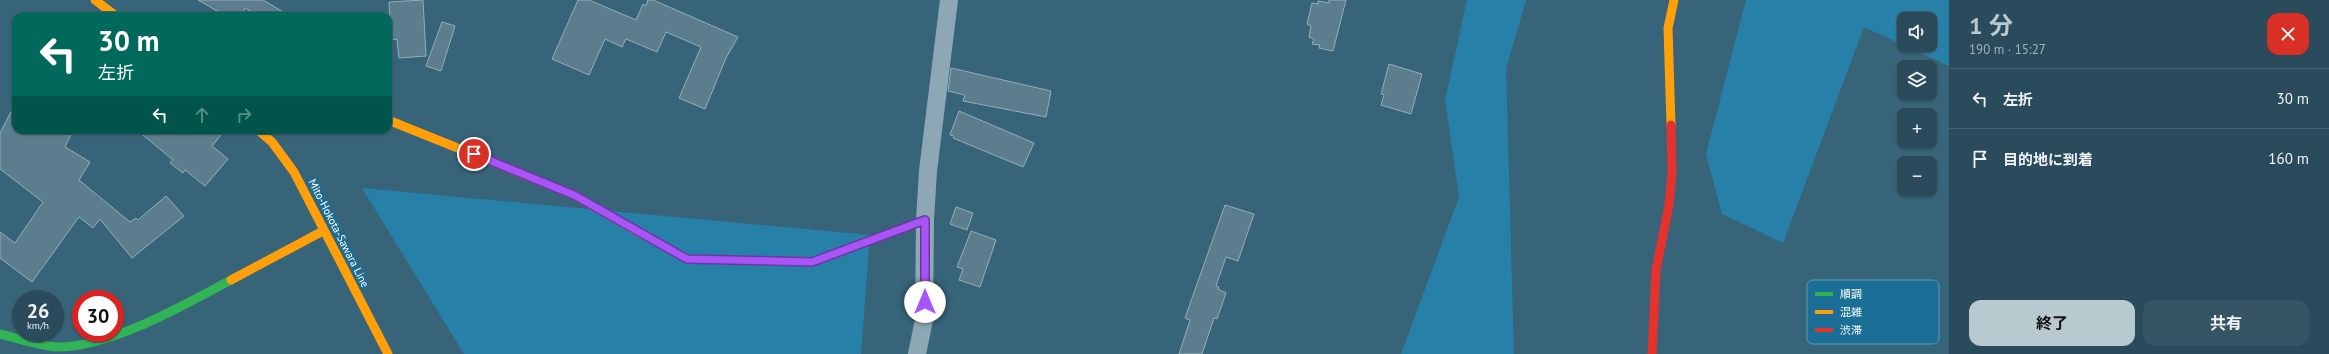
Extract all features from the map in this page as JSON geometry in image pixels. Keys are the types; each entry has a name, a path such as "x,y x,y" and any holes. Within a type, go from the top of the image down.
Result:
{"street":[{"path":"95,0 111,12"},
{"path":"917,354 924,320 925,220 934,107 949,0"},
{"path":"1652,354 1656,270 1669,205 1672,173 1668,28 1674,0"},
{"path":"392,122 574,195 687,259 812,262 925,220"},
{"name":"Mito-Hokota-Sawara Line","path":"263,134 272,142 294,172 323,231 388,354"},
{"path":"0,334 59,347 97,340 154,320 323,231"}],"shaded area":[{"path":"1467,0 1526,0 1506,69 1514,354 1401,354 1459,197 1445,100"},
{"path":"1746,0 1949,0 1949,66 1918,52 1937,52 1937,12 1897,12 1897,42 1864,27 1783,243 1722,214 1706,154"},
{"path":"362,188 870,235 861,354 464,354"}],"building":[{"path":"198,0 263,0 283,12 252,12 245,8 243,12 219,12"},
{"path":"423,0 426,56 399,58 397,39 392,40 392,12 390,12 389,2"},
{"path":"578,0 589,0 636,20 643,4 646,6 648,0 653,0 738,37 726,58 705,109 679,98 701,47 666,32 657,52 626,39 622,47 605,39 589,75 552,59"},
{"path":"1329,0 1346,0 1333,51 1319,48 1320,45 1312,44 1314,39 1309,37 1311,26 1307,24 1312,3 1318,4 1318,1 1329,3"},
{"path":"442,22 455,26 441,71 426,66"},
{"path":"1389,64 1422,74 1411,114 1381,105 1384,95 1381,94"},
{"path":"951,68 1051,91 1046,117 963,101 965,95 948,91"},
{"path":"12,110 12,134 71,134 65,147 90,162 79,180 130,222 136,218 138,220 166,196 184,216 132,258 100,219 93,228 79,217 32,282 0,258 0,232 15,243 43,202 0,169 0,133"},
{"path":"959,111 1034,143 1023,167 953,138 954,136 950,135"},
{"path":"142,134 222,134 212,146 228,159 205,186 185,170 183,173 170,163 173,160"},
{"path":"1225,205 1254,214 1238,261 1226,257 1216,286 1219,287 1218,289 1226,293 1217,319 1214,318 1202,354 1179,354 1190,320 1185,318"},
{"path":"956,207 973,213 967,230 950,224"},
{"path":"971,231 996,240 980,287 959,280 963,269 957,267"}],"traffic: fast":[{"path":"642,234 687,259 812,262 925,220"},
{"path":"0,334 52,347 80,345 102,340 125,332 170,312 231,280"}],"traffic: slow":[{"path":"95,0 111,12"},
{"path":"1671,125 1668,28 1674,0"},
{"path":"392,122 574,195 642,234"},
{"path":"263,134 272,142 294,172 388,354"},
{"path":"231,280 323,231"}],"traffic: jam":[{"path":"1652,354 1656,270 1669,205 1672,173 1671,125"}],"route":[{"path":"474,154 574,195 687,259 812,262 925,220 925,302"}]}
